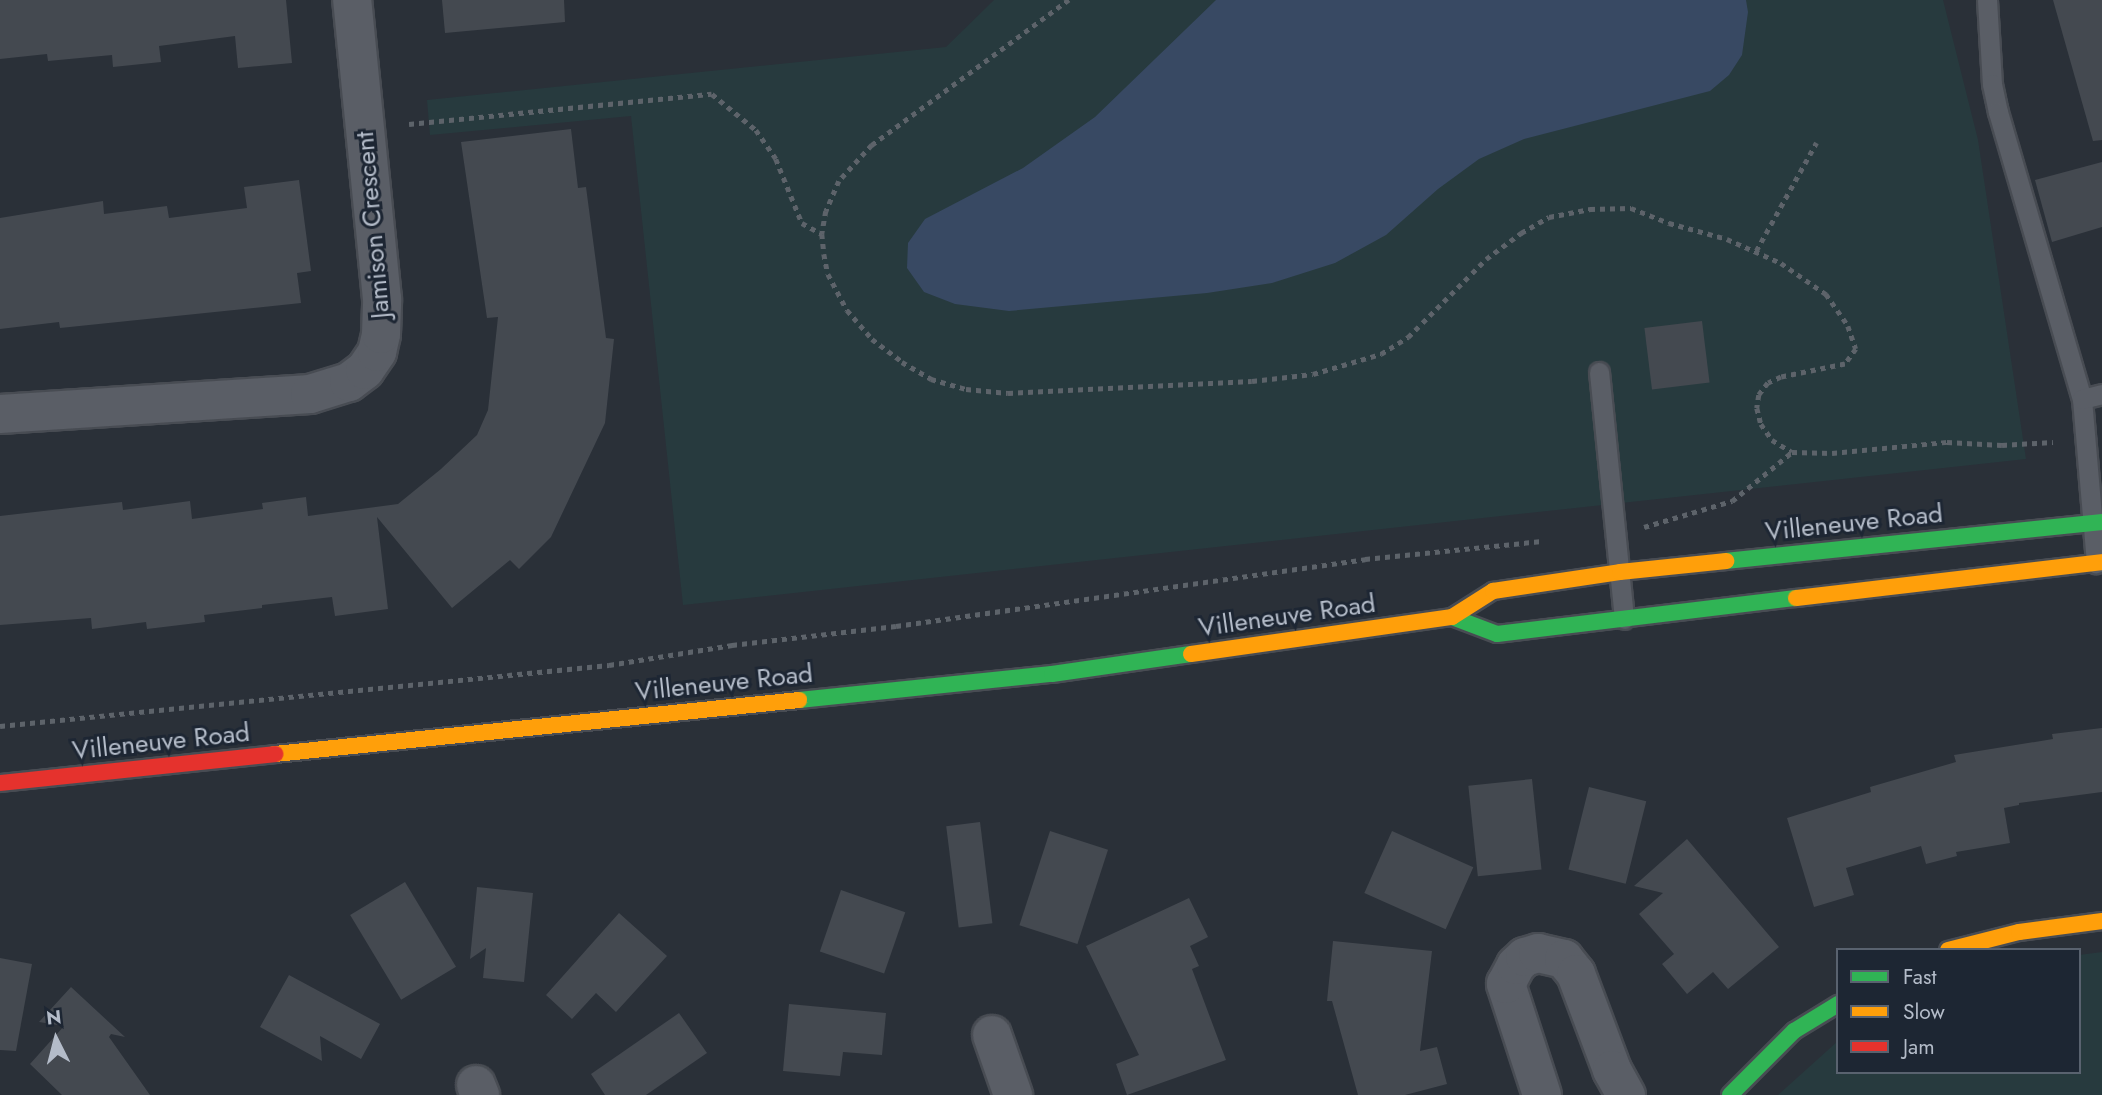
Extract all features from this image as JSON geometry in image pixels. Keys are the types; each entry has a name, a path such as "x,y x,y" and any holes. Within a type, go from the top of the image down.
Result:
{"main road":[{"name":"Villeneuve Road","path":"0,783 1052,674 1452,618 1493,591 1620,572 2097,522"},
{"name":"Villeneuve Road","path":"1452,618 1497,634 2099,562"},
{"path":"1956,948 2019,932 2102,921"},
{"path":"1730,1095 1794,1031 1836,1005"}],"street":[{"name":"Jamison Crescent","path":"0,414 310,394 349,382 365,370 377,352 382,334 382,299 352,0"},
{"path":"1542,1095 1506,984 1516,965 1525,957 1538,953 1564,959 1576,974 1612,1070 1626,1095"},
{"path":"992,1035 1013,1095"}],"lane":[{"path":"1987,0 1998,112 2082,399 2097,522 2099,562"},
{"path":"1599,372 1624,619"},
{"path":"2082,399 2102,394"}],"path":[{"path":"1069,0 872,145 839,181 826,211 821,234 828,274 847,310 872,339 902,362 931,379 966,389 1008,393 1252,382 1349,366 1381,355 1408,337 1486,259 1521,233 1549,217 1580,211 1630,208 1756,251 1781,263 1826,294 1848,326 1857,349 1845,364 1781,377 1768,383 1759,395 1757,408 1761,424 1772,440 1792,452 1832,453 1947,442 2002,445 2053,442"},
{"path":"409,124 712,94 757,130 776,159 802,223 821,234"},
{"path":"1756,251 1816,144"},
{"path":"1647,526 1731,501 1792,452"},
{"path":"0,726 610,665 732,645 896,626 1365,559 1543,541"}],"green space":[{"path":"994,0 1943,0 1978,140 2026,459 683,605 631,116 430,135 427,100 946,47"},
{"path":"2102,952 2102,1095 1778,1095 1836,1043 1836,1074 2081,1074 2081,955"}],"water":[{"path":"1216,0 1746,0 1748,12 1742,55 1729,75 1710,91 1524,139 1479,159 1438,189 1386,235 1335,263 1272,283 1207,293 1009,311 955,304 924,292 907,268 908,243 925,219 1023,168 1095,117"}],"building":[{"path":"0,0 286,0 292,63 238,68 235,36 159,46 161,62 113,67 112,55 48,61 47,54 0,59"},
{"path":"442,0 564,0 565,22 445,33"},
{"path":"2053,0 2102,0 2102,140 2093,141"},
{"path":"571,129 578,188 586,187 606,338 614,339 605,423 551,537 519,569 510,560 452,608 377,517 388,609 335,616 332,597 204,615 205,622 147,629 146,622 92,629 91,618 0,625 0,516 122,502 123,510 190,501 192,519 263,509 262,503 306,497 308,516 398,504 441,469 477,435 488,410 498,317 487,318 461,142"},
{"path":"2102,162 2102,227 2052,242 2035,180"},
{"path":"299,180 311,271 297,273 301,303 60,328 59,322 0,329 0,218 103,201 104,214 167,206 169,218 247,208 244,187"},
{"path":"1702,321 1710,383 1652,390 1644,328"},
{"path":"2102,728 2102,792 2019,803 2004,808 2010,843 1956,852 1957,856 1926,864 1921,846 1846,868 1854,895 1814,907 1787,818 1871,792 1870,787 1956,762 1954,755 2053,739 2052,734"},
{"path":"1532,779 1542,870 1478,876 1468,786"},
{"path":"1589,787 1646,801 1626,884 1568,869"},
{"path":"980,822 992,923 959,927 946,826"},
{"path":"1050,831 1108,850 1077,944 1019,925"},
{"path":"1392,831 1473,867 1446,929 1364,893"},
{"path":"1687,839 1779,947 1728,989 1713,972 1687,994 1662,964 1674,954 1639,914 1663,893 1634,886"},
{"path":"405,882 456,967 401,1000 350,915"},
{"path":"477,887 533,893 524,982 483,978 486,948 470,959"},
{"path":"841,890 905,912 884,974 820,951"},
{"path":"1189,898 1208,937 1190,946 1199,966 1192,969 1226,1060 1127,1095 1116,1064 1139,1055 1086,946"},
{"path":"619,913 667,956 616,1012 596,993 572,1019 546,995"},
{"path":"1333,941 1432,951 1420,1051 1437,1047 1447,1084 1405,1095 1358,1095 1332,1001 1327,1001"},
{"path":"0,958 32,964 16,1051 0,1050"},
{"path":"289,975 380,1024 361,1059 320,1036 322,1061 260,1027"},
{"path":"71,987 125,1037 111,1034 109,1037 150,1095 62,1095 30,1064 64,1026 39,1022"},
{"path":"789,1004 886,1013 882,1055 843,1052 840,1076 783,1071"},
{"path":"679,1013 707,1053 646,1095 605,1095 591,1074"}],"traffic: fast":[{"path":"1726,561 2102,522"},
{"path":"1452,617 1497,634 1796,598"},
{"path":"799,700 1052,674 1191,654"},
{"path":"1730,1095 1794,1031 1836,1005"}],"traffic: slow":[{"path":"1191,654 1452,617 1493,591 1620,572 1726,561"},
{"path":"1796,598 2102,562"},
{"path":"275,754 799,700"},
{"path":"1956,948 2019,932 2102,921"}],"traffic: jam":[{"path":"0,783 275,754"}]}
